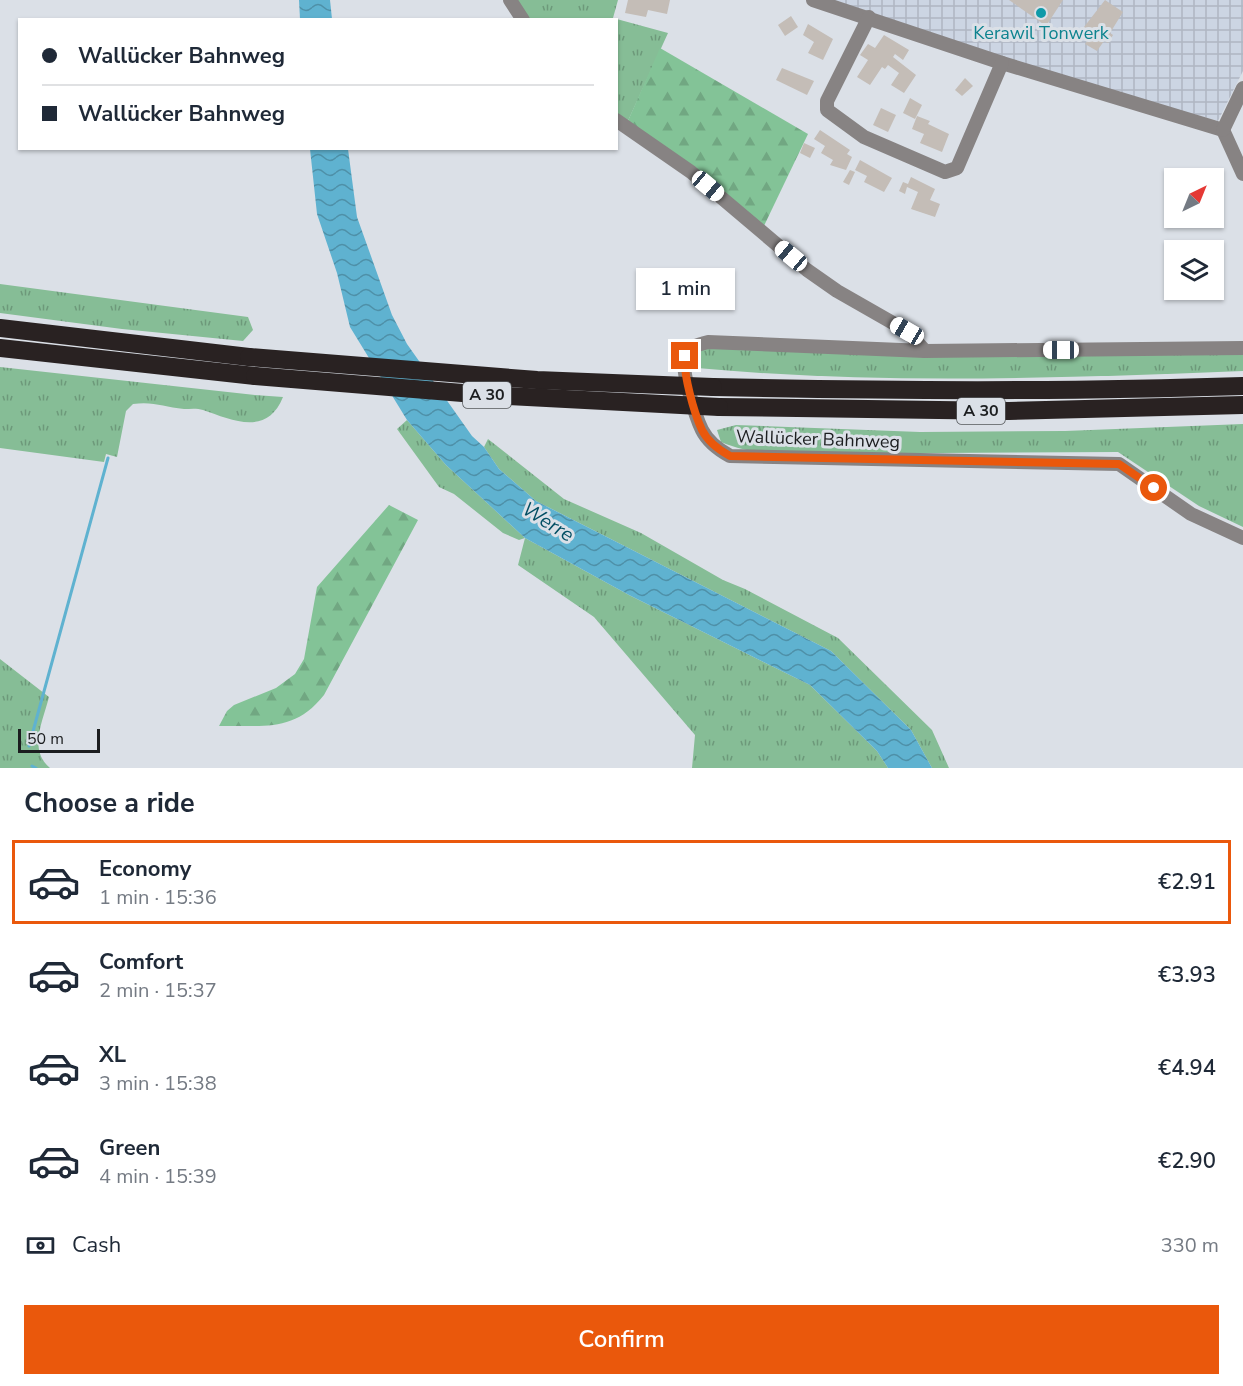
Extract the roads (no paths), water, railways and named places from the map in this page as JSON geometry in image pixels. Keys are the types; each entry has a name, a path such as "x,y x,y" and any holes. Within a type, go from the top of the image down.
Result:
{"highway":[{"name":"A 30","path":"0,328 249,357 537,380 920,392 1243,386"},
{"name":"A 30","path":"0,348 255,376 487,395 719,407 1009,411 1243,405"}],"street":[{"path":"510,0 522,18"},
{"path":"813,0 1002,63 1223,130 1243,174"},
{"path":"869,17 827,101 827,110 864,137 945,172 957,168 1002,63"},
{"path":"1223,130 1243,88"},
{"path":"618,121 691,172 807,270 837,291 907,331 925,351"},
{"name":"Wallücker Bahnweg","path":"1243,348 925,351 708,342 696,345 685,356 683,368 702,430 719,450 730,456 1119,464 1191,514 1243,538"}],"water":[{"path":"299,0 330,0 332,18 300,18"},
{"name":"Werre","path":"310,150 348,150 357,217 392,315 407,344 472,436 484,447 499,469 536,501 831,651 911,730 932,768 888,768 877,751 810,685 629,595 525,538 446,465 407,420 350,327 337,273 317,214"}],"waterway":[{"path":"29,746 108,458"},
{"path":"32,766 36,768"}],"place":[{"name":"Kerawil Tonwerk","path":"1041,13"}]}
